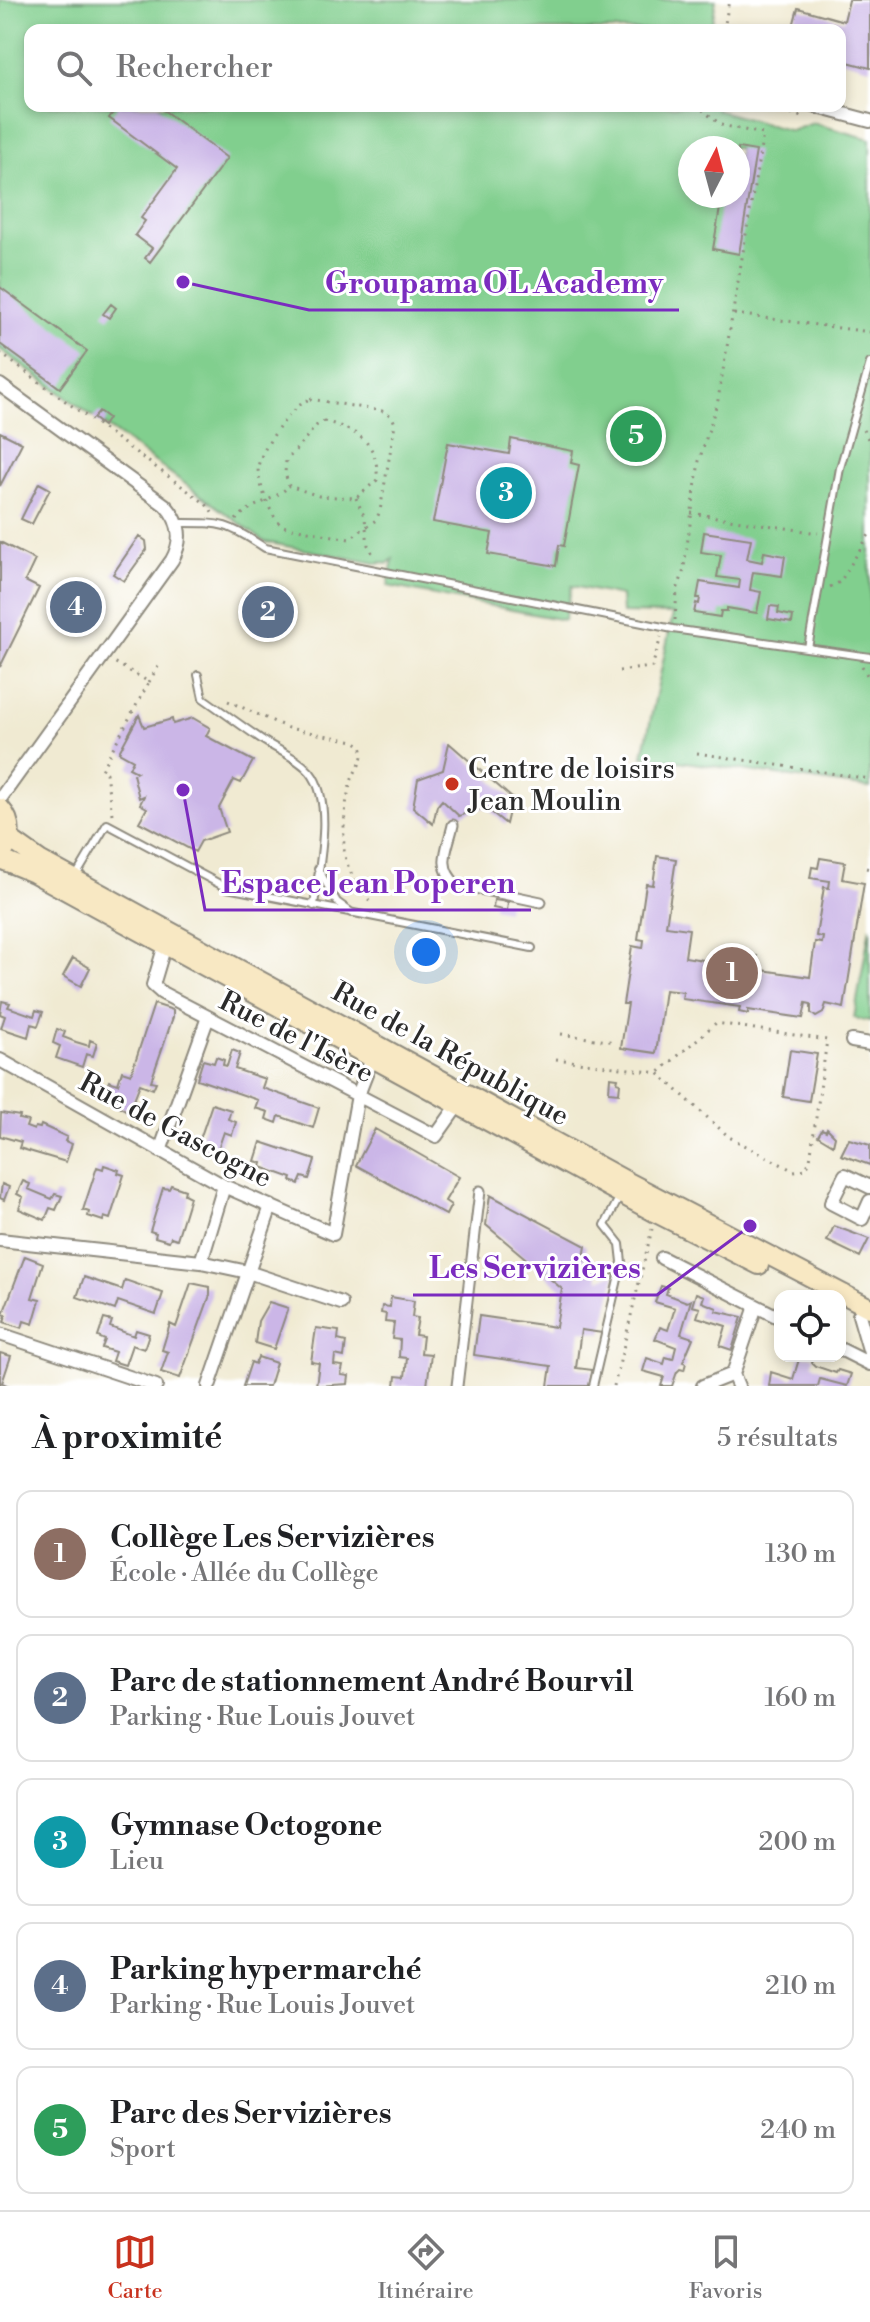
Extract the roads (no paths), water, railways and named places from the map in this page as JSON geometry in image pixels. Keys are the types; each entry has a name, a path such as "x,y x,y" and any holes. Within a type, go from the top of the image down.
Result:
{"main road":[{"path":"0,808 8,819 10,839 0,858"},
{"name":"Rue de la République","path":"10,839 166,938"},
{"name":"Rue de la République","path":"0,858 166,938 624,1188 656,1213 686,1220 810,1290"},
{"name":"Rue de la République","path":"375,1051 458,1105 866,1315"},
{"path":"846,1307 866,1315"}],"street":[{"path":"836,112 870,121"},
{"path":"0,385 165,505 177,523 180,535 172,560 0,799"},
{"path":"453,825 444,863 446,875 456,884 541,902"},
{"name":"Rue de l'Isère","path":"166,938 153,985 162,993 436,1136 458,1105"},
{"path":"160,1151 208,1017"},
{"path":"852,1041 870,1044"},
{"path":"358,1095 375,1051"},
{"name":"Rue de Gascogne","path":"0,1060 224,1186 333,1234 358,1095"},
{"path":"869,1204 862,1219 831,1203 845,1175 870,1187"},
{"path":"201,1262 224,1186"},
{"path":"457,1386 480,1191"},
{"path":"209,1386 271,1206"},
{"path":"0,1240 201,1262 248,1272 341,1303"},
{"path":"662,1258 774,1315"},
{"path":"703,1386 736,1380 756,1306"},
{"path":"866,1315 870,1353"},
{"path":"0,1334 156,1386"},
{"path":"846,1352 870,1364"}],"lane":[{"path":"808,648 840,468 870,363"},
{"path":"177,523 219,523 232,526 265,548 673,629 870,657"},
{"path":"198,675 203,698 311,773 323,812 314,906"},
{"path":"74,879 107,824 227,888 532,948"},
{"path":"318,869 337,902 354,914"},
{"path":"593,1386 622,1262 620,1244 605,1225 624,1188"}],"place":[{"name":"Groupama OL Academy","path":"183,282"},
{"name":"Parc des Servizières","path":"636,436"},
{"name":"Gymnase Octogone","path":"506,493"},
{"name":"Parking hypermarché","path":"76,607"},
{"name":"Parc de stationnement André Bourvil","path":"268,612"},
{"name":"Centre de loisirs Jean Moulin","path":"452,784"},
{"name":"Espace Jean Poperen","path":"183,790"},
{"name":"Collège Les Servizières","path":"732,973"},
{"name":"Les Servizières","path":"750,1226"}]}
